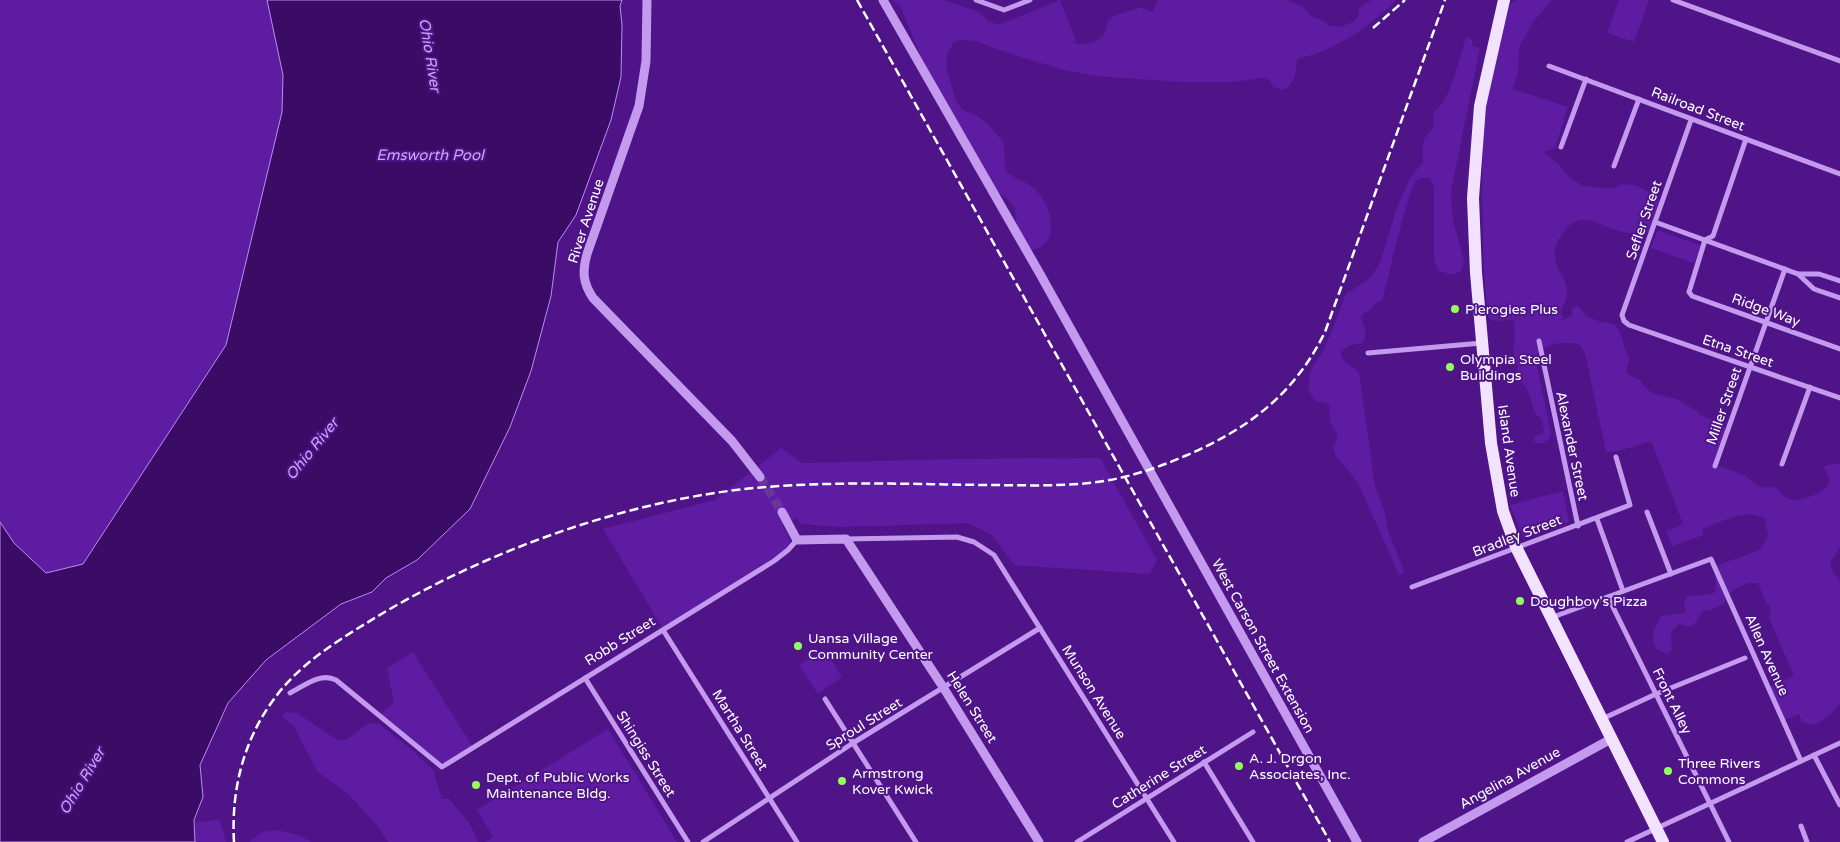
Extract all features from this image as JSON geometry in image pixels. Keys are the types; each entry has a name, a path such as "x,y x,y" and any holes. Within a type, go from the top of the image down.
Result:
{"main road":[{"name":"Island Avenue","path":"1504,0 1480,106 1475,155 1473,208 1476,273 1491,444 1501,505 1516,547 1663,842"}],"street":[{"name":"River Avenue","path":"647,0 646,61 642,96 587,254 584,266 584,282 593,298 732,441 760,477"},
{"name":"West Carson Street Extension","path":"884,0 1040,274 1357,842"},
{"path":"976,0 1004,10 1027,1"},
{"path":"1673,0 1840,61"},
{"name":"Railroad Street","path":"1549,66 1840,174"},
{"path":"1562,147 1586,79"},
{"path":"1614,166 1639,99"},
{"name":"Sefler Street","path":"1628,325 1622,315 1691,120"},
{"path":"1705,240 1713,236 1746,140"},
{"path":"1655,222 1798,274 1819,274 1840,281"},
{"name":"Ridge Way","path":"1705,240 1689,288 1692,296 1840,349"},
{"name":"Miller Street","path":"1715,466 1785,269"},
{"path":"1798,274 1814,289 1840,298"},
{"name":"Etna Street","path":"1628,325 1840,398"},
{"name":"Alexander Street","path":"1539,341 1578,526"},
{"path":"1368,352 1482,342"},
{"path":"1782,464 1810,387"},
{"name":"Bradley Street","path":"1412,588 1630,505 1616,457"},
{"path":"782,512 797,540 846,539"},
{"path":"1552,617 1671,574 1647,512"},
{"path":"1597,519 1624,591"},
{"name":"Munson Avenue","path":"846,539 957,537 974,542 994,555 1174,842"},
{"name":"Helen Street","path":"846,539 943,687 1039,842"},
{"name":"Robb Street","path":"290,693 315,679 331,678 442,767 774,561 797,540"},
{"name":"Allen Avenue","path":"1671,574 1711,559 1801,761"},
{"name":"Front Alley","path":"1608,597 1729,842"},
{"name":"Sproul Street","path":"703,842 853,743 1040,628"},
{"name":"Martha Street","path":"663,630 797,842"},
{"path":"1602,719 1656,694 1745,658"},
{"name":"Shingiss Street","path":"585,678 688,842"},
{"path":"825,699 916,842"},
{"name":"Catherine Street","path":"1077,842 1253,732"},
{"name":"Angelina Avenue","path":"1423,842 1611,739"},
{"path":"1627,842 1840,744"},
{"path":"1814,755 1840,805"},
{"path":"1204,762 1253,842"},
{"path":"1801,826 1807,842"}],"shaded area":[{"path":"0,0 267,0 283,75 282,112 226,345 83,564 46,573 14,543 0,522"},
{"path":"893,0 944,0 979,12 987,20 998,25 1060,0 1076,40 1073,42 1081,44 1099,40 1105,33 1108,21 1111,18 1141,7 1152,12 1158,0 1287,0 1302,6 1312,17 1322,20 1328,25 1340,27 1353,22 1358,16 1359,8 1371,0 1396,0 1351,37 1324,50 1297,59 1296,73 1293,81 1283,90 1273,87 1270,80 1262,78 1234,82 1181,82 1096,76 1064,70 975,41 962,40 954,42 947,54 947,70 956,101 963,110 976,115 988,124 1004,143 1005,170 1036,190 1047,208 1051,221 1049,238 1043,245 1031,250 1016,224 1015,208 1005,197 991,189 934,88 901,8"},
{"path":"1517,0 1552,0 1534,21 1519,47 1518,73 1513,89 1568,107 1555,148 1544,152 1569,177 1583,186 1612,189 1622,184 1635,185 1646,190 1660,202 1649,232 1623,232 1589,220 1578,221 1566,229 1558,240 1555,250 1556,263 1566,284 1567,292 1561,312 1561,315 1564,317 1559,320 1568,318 1572,315 1572,308 1578,306 1586,316 1598,321 1614,324 1621,334 1629,358 1626,372 1630,376 1640,380 1645,388 1653,393 1676,399 1697,411 1701,416 1722,423 1726,431 1714,464 1746,476 1764,488 1774,487 1788,499 1797,500 1820,492 1828,486 1829,480 1824,467 1826,465 1840,464 1840,546 1830,566 1840,581 1840,704 1832,713 1816,724 1812,725 1802,722 1799,714 1784,720 1769,687 1794,676 1769,618 1771,608 1765,601 1758,583 1748,583 1732,591 1723,604 1711,610 1702,611 1697,621 1690,627 1679,624 1671,632 1672,650 1667,654 1656,649 1653,640 1656,624 1661,616 1686,613 1684,602 1688,596 1706,595 1716,592 1715,566 1760,550 1768,536 1765,519 1750,515 1734,517 1702,529 1704,535 1672,546 1666,531 1683,524 1651,441 1619,451 1606,452 1585,353 1579,344 1554,344 1543,349 1535,358 1551,433 1549,439 1543,443 1534,441 1534,437 1544,432 1542,420 1534,409 1525,386 1516,376 1518,369 1513,350 1515,341 1514,320 1494,321 1488,317 1484,272 1482,201 1483,108 1508,6"},
{"path":"1619,0 1649,0 1634,42 1607,33"},
{"path":"1469,37 1472,40 1472,46 1480,48 1451,191 1453,220 1464,261 1461,271 1450,274 1438,270 1434,260 1434,187 1430,178 1419,179 1412,188 1408,201 1382,301 1376,303 1361,316 1365,333 1362,343 1348,346 1341,352 1343,359 1359,373 1375,486 1384,510 1389,534 1404,570 1403,574 1399,575 1359,485 1335,455 1333,446 1337,440 1337,434 1330,421 1329,405 1324,402 1318,402 1312,396 1308,388 1310,371 1324,350 1346,294 1370,278 1380,263 1397,207 1410,178 1423,162 1422,150 1424,139 1434,126 1434,114 1447,95 1466,38"},
{"path":"1658,230 1701,246 1694,263 1651,248"},
{"path":"781,448 802,463 1100,458 1157,560 1150,574 1014,565 992,535 968,523 840,527 801,524 796,518 782,525 793,544 788,550 663,629 603,529 715,500"},
{"path":"1563,491 1569,522 1526,538 1523,537 1510,505"},
{"path":"825,650 842,677 818,694 799,665"},
{"path":"413,652 473,747 442,766 380,714 394,703 387,668"},
{"path":"287,712 297,713 337,740 346,740 369,723 379,724 411,749 433,770 442,799 449,799 470,824 478,842 388,842 377,825 348,794 317,771 293,725 284,719 283,714"},
{"path":"608,729 677,842 485,842 493,837 477,810"},
{"path":"220,820 226,842 194,842 196,822"},
{"path":"277,830 298,835 312,842 249,842 262,832"}],"water":[{"name":"Emsworth Pool","path":"267,0 622,0 620,6 622,25 621,77 611,120 576,215 558,242 551,296 531,371 510,427 470,509 417,560 386,578 372,592 341,604 266,660 228,703 200,765 203,797 194,820 195,842 0,842 0,522 14,543 46,573 83,564 226,345 282,112 283,75"}],"tunnel":[{"path":"760,477 782,512"}],"railway":[{"path":"857,0 1330,842"},
{"path":"1373,28 1405,0"},
{"path":"234,842 235,804 241,767 254,732 263,715 283,687 304,666 365,624 454,575 502,554 602,518 653,505 754,488 841,484 1055,485 1083,484 1109,480 1164,465 1208,446 1249,422 1284,392 1313,354 1325,332 1445,0"}],"place":[{"name":"Pierogies Plus","path":"1455,309"},
{"name":"Olympia Steel Buildings","path":"1450,367"},
{"name":"Doughboy's Pizza","path":"1520,601"},
{"name":"Uansa Village Community Center","path":"798,646"},
{"name":"A. J. Drgon Associates, Inc.","path":"1239,766"},
{"name":"Three Rivers Commons","path":"1668,771"},
{"name":"Armstrong Kover Kwick","path":"842,781"},
{"name":"Dept. of Public Works Maintenance Bldg.","path":"476,785"}],"water label":[{"name":"Ohio River","path":"430,55"},
{"name":"Ohio River","path":"312,449"},
{"name":"Ohio River","path":"82,781"}]}
